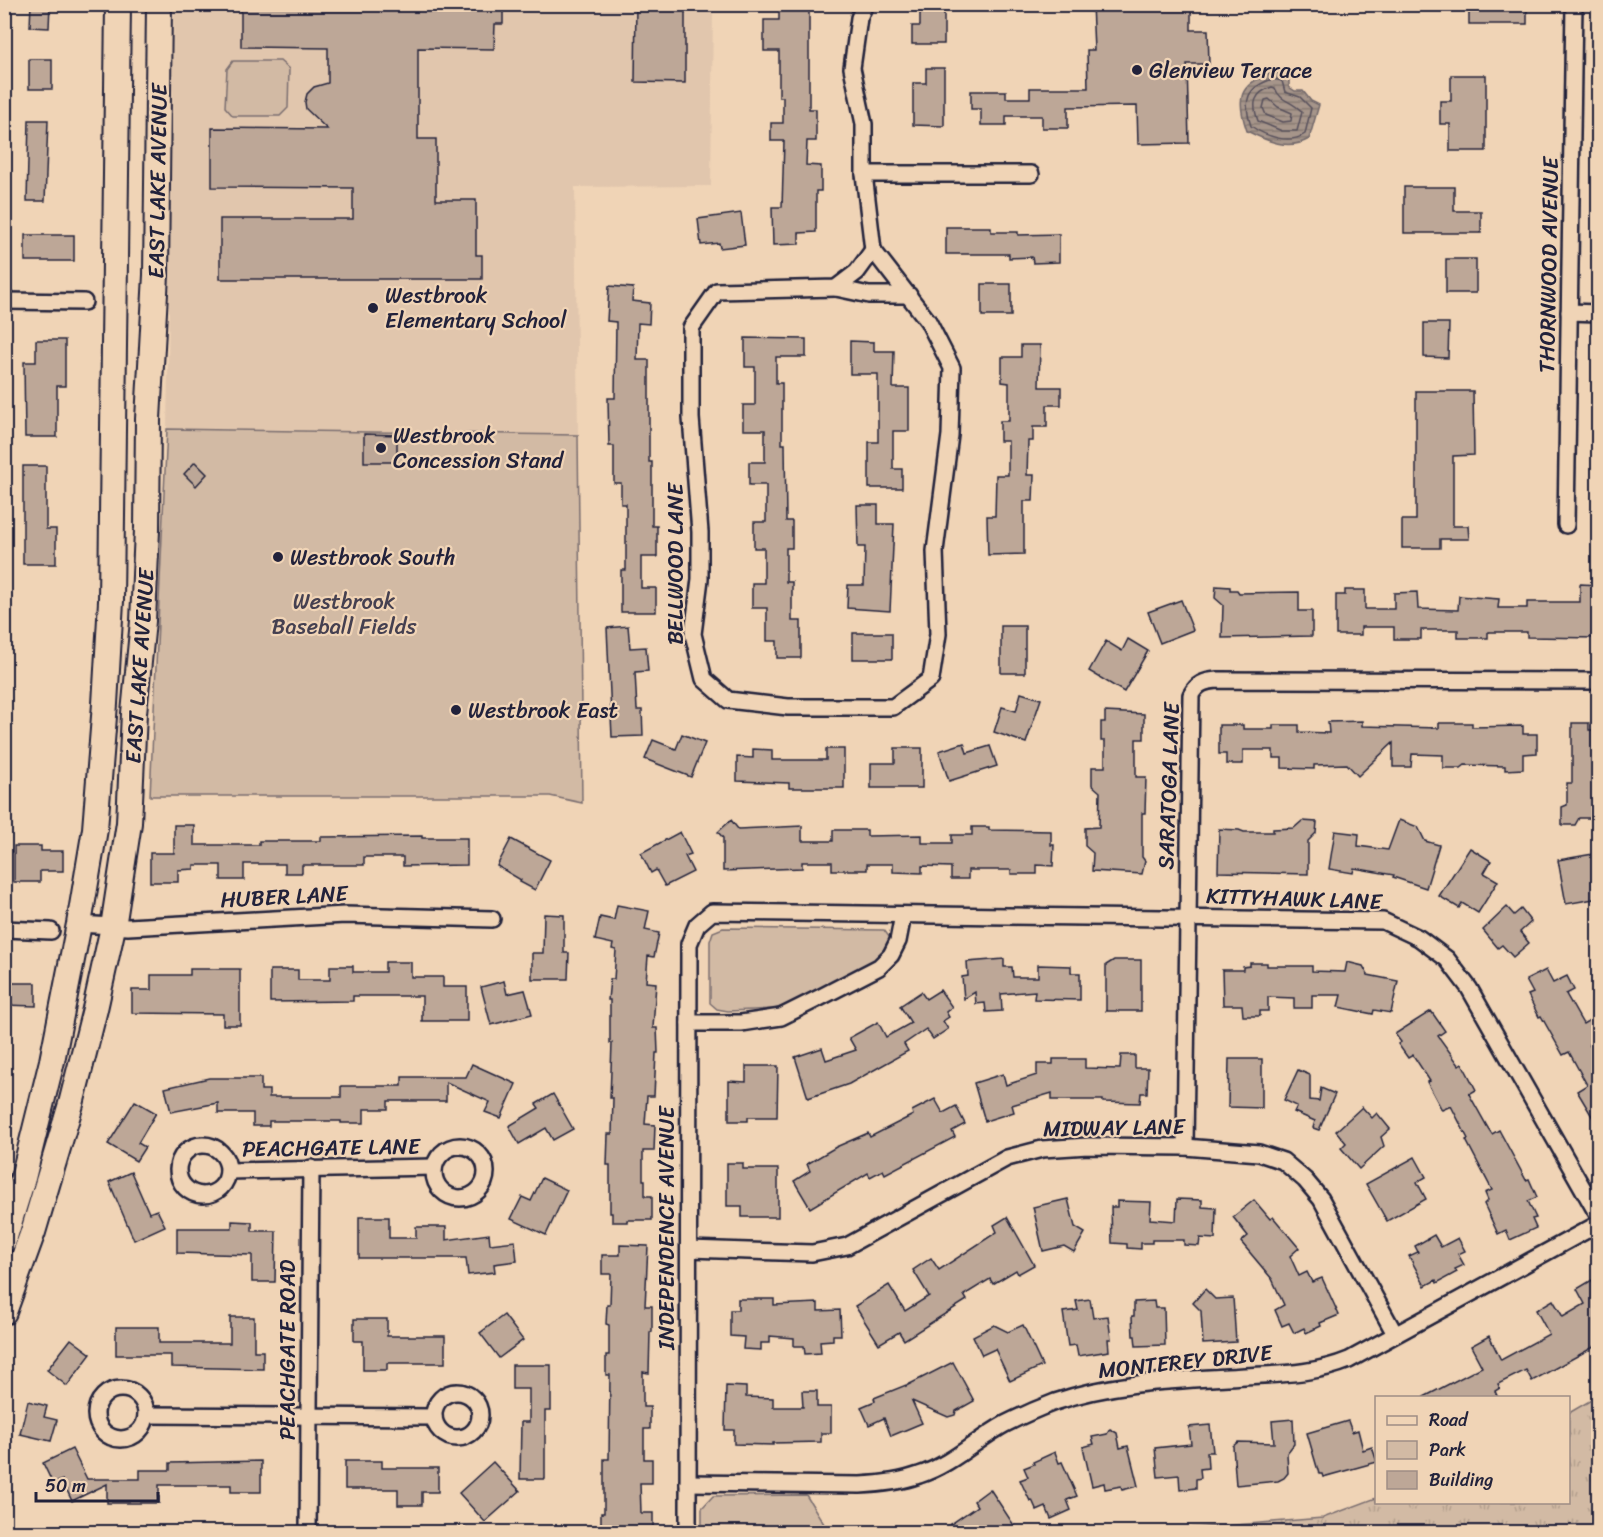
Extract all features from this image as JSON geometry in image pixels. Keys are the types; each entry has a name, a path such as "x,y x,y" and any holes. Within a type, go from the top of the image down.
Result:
{"main road":[{"name":"EAST LAKE AVENUE","path":"4,1240 23,1178 52,1061 95,829 111,601 118,4"},
{"name":"EAST LAKE AVENUE","path":"4,1312 33,1232 96,1009 113,927 129,823 134,712 143,621 147,530 148,419 156,275 159,4"}],"street":[{"path":"837,288 857,273 873,250 864,174 864,124 852,68 859,18 865,4"},
{"name":"THORNWOOD AVENUE","path":"1566,525 1574,4"},
{"path":"864,174 1031,174"},
{"name":"BELLWOOD LANE","path":"873,250 909,295 928,321 952,368 950,435 935,551 938,634 931,680 893,707 788,707 728,700 704,680 693,634 700,579 700,532 691,418 691,328 717,291 837,288 869,295 909,295"},
{"path":"4,301 84,302"},
{"path":"1569,312 1599,313"},
{"name":"SARATOGA LANE","path":"1185,1147 1191,695 1196,686 1206,681 1217,680 1599,681"},
{"name":"KITTYHAWK LANE","path":"697,925 712,912 1383,921 1419,938 1447,959 1469,988 1599,1215"},
{"name":"HUBER LANE","path":"79,924 113,927 345,915 492,919"},
{"path":"689,1023 741,1023 781,1017 809,1003 879,967 891,955 898,941 903,915"},
{"name":"INDEPENDENCE AVENUE","path":"688,1533 689,944 697,925"},
{"path":"4,929 51,932"},
{"name":"MIDWAY LANE","path":"689,1249 812,1253 846,1246 1007,1158 1041,1149 1088,1146 1185,1147 1259,1153 1283,1161 1305,1180 1321,1199 1395,1334"},
{"name":"PEACHGATE LANE","path":"228,1171 434,1167"},
{"name":"PEACHGATE ROAD","path":"308,1533 311,1168"},
{"name":"MONTEREY DRIVE","path":"688,1484 860,1485 888,1483 920,1475 956,1457 1005,1424 1055,1402 1102,1390 1166,1381 1307,1372 1331,1367 1349,1360 1599,1224"},
{"path":"146,1415 434,1417"}],"shaded area":[{"name":"Westbrook Elementary School","path":"174,5 713,5 711,186 575,187 578,435 167,429"}],"green space":[{"path":"233,61 280,61 289,69 288,108 280,116 233,116 225,107 227,69"},
{"name":"Westbrook Baseball Fields","path":"167,429 578,435 582,803 550,796 150,796"},
{"path":"723,928 884,930 893,942 885,954 815,995 775,1009 728,1011 717,1009 710,1003 710,941 713,932"},
{"path":"1598,1396 1598,1532 1146,1532 1323,1518 1375,1498 1375,1504 1570,1504 1570,1412"},
{"path":"806,1495 829,1532 702,1532 702,1508 713,1496"}],"water":[{"path":"1272,72 1289,76 1289,87 1295,91 1303,91 1311,101 1319,105 1309,139 1301,143 1278,143 1247,131 1241,110 1243,94 1252,82"}],"building":[{"path":"31,4 50,4 49,28 30,27"},
{"path":"241,4 503,4 503,24 495,24 494,49 418,48 418,139 436,139 436,200 476,200 476,255 482,255 482,279 220,279 220,219 353,219 353,188 212,187 212,128 327,129 306,109 305,102 307,94 314,87 328,83 328,48 241,47"},
{"path":"636,4 685,4 685,83 635,82"},
{"path":"779,4 809,4 809,109 816,109 816,141 807,141 806,165 821,166 821,191 816,191 816,232 799,233 799,244 773,245 772,207 782,207 784,141 771,141 771,123 783,123 783,97 779,97 779,51 764,51 764,20 779,20"},
{"path":"920,4 944,4 944,44 912,44 912,26 920,26"},
{"name":"Glenview Terrace","path":"1092,4 1191,4 1191,30 1208,30 1209,64 1187,64 1189,143 1138,144 1137,106 1068,107 1068,128 1042,128 1042,116 1006,116 1006,125 981,125 981,109 971,109 971,91 1006,91 1006,98 1030,98 1030,88 1088,88 1087,50 1094,50"},
{"path":"1469,4 1527,4 1527,24 1469,24"},
{"path":"29,59 52,59 52,89 29,89"},
{"path":"926,68 944,68 944,126 913,125 913,83 926,83"},
{"path":"1451,75 1486,75 1486,151 1450,151 1450,124 1440,124 1440,101 1451,101"},
{"path":"29,120 48,120 45,201 27,201"},
{"path":"1404,187 1454,187 1454,211 1481,211 1481,233 1404,233"},
{"path":"741,213 745,245 720,248 719,243 701,245 698,219"},
{"path":"946,227 991,227 991,232 1018,232 1018,235 1059,234 1059,262 1033,263 1032,257 1009,258 1009,254 946,254"},
{"path":"25,235 74,235 74,261 25,261"},
{"path":"1446,259 1476,259 1476,293 1446,293"},
{"path":"982,284 1011,284 1011,316 982,316"},
{"path":"609,286 633,288 632,301 650,303 649,324 638,323 637,360 649,360 649,462 652,462 652,526 657,526 657,557 641,557 641,588 656,588 656,612 621,612 621,570 626,570 626,504 621,504 621,483 614,483 614,446 609,446 608,398 615,398 616,322 607,321"},
{"path":"1424,323 1449,323 1448,358 1424,357"},
{"path":"745,338 806,339 806,357 776,357 776,383 782,383 786,521 792,521 792,548 786,548 786,582 792,582 792,621 801,621 801,658 777,658 777,641 767,641 767,608 752,608 752,583 764,583 764,548 754,548 754,522 766,522 766,485 749,485 749,462 765,462 765,430 743,430 743,405 755,405 755,367 745,367"},
{"path":"36,340 65,340 65,386 57,386 57,437 25,437 24,362 36,362"},
{"path":"850,341 874,342 874,351 894,351 893,388 909,388 909,431 893,431 893,469 902,469 902,488 869,488 869,442 878,442 878,374 850,374"},
{"path":"1021,345 1040,345 1039,387 1061,387 1061,405 1047,405 1047,427 1033,427 1033,441 1028,441 1027,475 1034,475 1033,501 1024,501 1024,554 988,555 987,516 995,516 996,475 1008,475 1008,441 1000,441 1000,421 1009,421 1009,383 1002,382 1002,357 1021,357"},
{"path":"1416,391 1473,391 1474,455 1453,456 1453,526 1468,526 1469,539 1440,539 1440,548 1402,548 1402,520 1416,520"},
{"name":"Westbrook Concession Stand","path":"364,434 397,435 397,462 364,462"},
{"path":"195,462 207,474 196,486 184,474"},
{"path":"23,466 46,466 46,529 56,529 56,564 23,564"},
{"path":"857,505 878,505 878,524 894,524 890,611 847,608 848,585 864,585 865,547 858,547"},
{"path":"1580,584 1599,585 1599,638 1527,637 1527,632 1488,632 1488,638 1458,638 1458,630 1421,630 1421,639 1394,639 1394,627 1361,627 1361,635 1336,635 1336,595 1345,595 1345,590 1365,590 1365,609 1394,609 1394,593 1417,592 1418,609 1458,610 1459,596 1499,599 1498,608 1527,608 1527,602 1580,602"},
{"path":"1216,586 1230,587 1230,590 1237,590 1239,593 1299,592 1299,611 1312,611 1312,636 1222,638 1223,605 1215,598"},
{"path":"1181,600 1193,630 1160,643 1148,612"},
{"path":"628,626 630,648 646,647 648,671 635,672 637,710 642,710 643,736 612,737 607,628"},
{"path":"1001,626 1025,626 1025,673 1001,673"},
{"path":"853,633 892,633 892,659 853,659"},
{"path":"1128,639 1148,651 1124,692 1089,671 1106,641 1122,651"},
{"path":"1021,693 1041,699 1026,743 994,732 1002,707 1016,711"},
{"path":"1105,712 1144,714 1144,739 1136,739 1136,777 1146,777 1145,813 1142,813 1142,857 1145,861 1142,874 1092,871 1093,853 1085,846 1085,828 1099,827 1100,792 1092,785 1092,767 1105,767 1105,741 1101,741 1101,722 1105,722"},
{"path":"1362,721 1362,726 1439,728 1439,723 1472,723 1472,727 1523,726 1523,734 1537,734 1537,753 1523,754 1523,769 1505,770 1505,766 1465,765 1461,768 1443,768 1443,755 1412,754 1411,767 1393,767 1393,743 1358,776 1347,764 1314,765 1314,769 1282,768 1282,758 1273,758 1273,750 1243,750 1243,764 1226,764 1226,754 1219,754 1219,725 1243,725 1243,729 1273,729 1273,725 1299,725 1299,732 1329,733 1328,722"},
{"path":"1572,723 1589,723 1589,730 1599,730 1599,818 1579,818 1575,825 1562,825 1562,807 1567,805 1567,783 1572,783"},
{"path":"682,734 705,743 691,777 645,759 653,740 676,749"},
{"path":"964,743 967,753 990,746 997,766 949,781 939,751"},
{"path":"895,748 922,748 922,788 871,788 871,763 895,763"},
{"path":"753,749 772,750 772,760 826,760 826,749 844,749 844,788 789,788 789,783 737,781 737,757 753,758"},
{"path":"731,820 738,829 802,826 802,841 833,841 833,830 867,830 867,836 922,835 922,843 952,843 952,835 972,835 972,827 989,827 989,830 1051,831 1051,845 1054,845 1053,866 1037,865 1037,874 1011,874 1011,870 968,870 968,879 951,879 951,867 922,866 922,873 893,872 893,864 867,864 867,870 832,870 832,862 802,862 802,868 723,871 723,838 718,832"},
{"path":"1399,820 1418,827 1425,841 1439,845 1426,888 1393,877 1394,875 1354,868 1353,873 1329,869 1335,831 1359,834 1358,846 1388,850"},
{"path":"1302,821 1317,822 1316,833 1308,841 1308,874 1218,872 1219,829 1273,832 1273,829 1294,828"},
{"path":"174,825 194,825 194,845 259,845 259,841 321,841 321,837 467,838 467,865 403,866 403,857 364,857 364,865 302,865 302,873 285,873 285,864 244,864 244,880 221,880 221,865 194,865 194,869 178,870 178,882 150,882 150,853 174,853"},
{"path":"680,832 691,854 685,856 693,872 665,886 656,870 651,873 641,853"},
{"path":"511,839 550,860 535,890 497,866"},
{"path":"14,846 41,846 41,851 63,851 63,871 40,871 40,882 14,882"},
{"path":"1470,848 1491,861 1484,873 1498,881 1478,913 1462,903 1459,908 1439,896"},
{"path":"1599,853 1599,898 1566,904 1558,860"},
{"path":"617,905 649,911 645,930 659,933 654,957 648,956 646,982 656,983 653,1028 657,1028 658,1053 656,1053 654,1096 647,1096 645,1124 655,1125 654,1151 643,1151 645,1196 652,1196 652,1220 627,1220 627,1222 612,1222 610,1165 607,1165 608,1134 612,1134 613,1098 610,1098 612,1043 610,1043 610,1000 608,1000 610,979 614,979 616,950 612,949 613,944 595,940 600,917 614,920"},
{"path":"1507,907 1514,915 1521,909 1531,922 1520,932 1529,943 1513,957 1502,945 1498,948 1483,930"},
{"path":"544,914 564,915 564,953 569,953 568,979 532,979 532,953 543,953"},
{"path":"1004,959 1004,967 1012,967 1013,977 1038,977 1038,965 1071,966 1071,973 1080,973 1080,1000 1034,999 1035,991 1001,994 1002,1011 986,1012 985,1003 976,1004 975,992 964,999 962,977 968,976 967,962"},
{"path":"1114,960 1141,960 1141,1011 1106,1011 1106,965"},
{"path":"385,962 411,962 411,977 443,977 443,987 467,987 467,1021 422,1021 422,996 353,996 353,1001 270,1002 270,970 298,970 298,980 330,980 330,966 353,966 353,972 385,972"},
{"path":"1347,962 1363,966 1368,975 1398,981 1391,1013 1374,1010 1373,1014 1338,1007 1341,995 1312,995 1312,1008 1294,1008 1294,998 1268,997 1268,1011 1260,1011 1260,1016 1243,1016 1242,1005 1223,1005 1222,970 1243,970 1243,967 1250,966 1250,963 1267,963 1267,966 1312,966 1312,971 1345,972"},
{"path":"190,969 240,969 240,1025 223,1025 223,1014 132,1013 132,990 151,990 151,975 190,975"},
{"path":"1546,970 1553,983 1567,976 1574,990 1566,994 1583,1024 1593,1018 1599,1028 1599,1039 1589,1044 1599,1061 1599,1128 1577,1091 1587,1085 1569,1052 1563,1055 1528,995 1533,993 1526,980"},
{"path":"504,981 507,994 525,990 532,1014 491,1025 481,987"},
{"path":"4,983 36,983 36,1006 4,1005"},
{"path":"940,990 952,1007 946,1012 949,1017 943,1021 948,1029 933,1039 926,1029 904,1044 908,1051 849,1084 808,1098 795,1057 822,1048 826,1060 856,1050 849,1038 878,1022 886,1037 911,1023 900,1006 921,992 926,999"},
{"path":"1431,1011 1445,1031 1438,1036 1459,1065 1462,1063 1476,1090 1469,1094 1488,1128 1492,1134 1499,1130 1526,1180 1529,1179 1537,1197 1528,1201 1536,1218 1532,1219 1536,1228 1510,1240 1506,1230 1498,1234 1484,1204 1488,1200 1485,1193 1492,1190 1451,1106 1442,1110 1427,1082 1430,1081 1413,1055 1408,1058 1398,1044 1401,1042 1395,1034"},
{"path":"1121,1055 1135,1055 1135,1068 1148,1068 1147,1093 1141,1093 1140,1103 1052,1100 1052,1093 1012,1105 1014,1112 985,1121 974,1083 1003,1074 1006,1085 1037,1075 1037,1064 1053,1064 1053,1059 1085,1059 1085,1068 1120,1069"},
{"path":"1229,1059 1262,1059 1262,1108 1228,1107"},
{"path":"472,1064 516,1084 501,1118 485,1112 490,1102 446,1082 446,1101 388,1101 388,1109 364,1109 364,1123 269,1121 269,1126 253,1126 253,1113 218,1113 218,1103 171,1112 165,1088 209,1078 261,1078 261,1090 269,1090 269,1097 341,1097 341,1086 402,1086 402,1077 466,1077"},
{"path":"746,1066 778,1066 777,1117 748,1117 748,1121 729,1121 729,1081 746,1082"},
{"path":"1298,1070 1310,1075 1310,1100 1319,1101 1321,1088 1335,1094 1319,1130 1313,1128 1315,1121 1294,1112 1297,1106 1284,1100"},
{"path":"553,1094 573,1129 553,1140 546,1128 519,1144 509,1126 539,1108 536,1104"},
{"path":"935,1099 943,1113 956,1106 965,1124 952,1131 955,1137 885,1174 883,1170 870,1177 868,1173 810,1208 794,1181 810,1171 807,1164 836,1147 868,1133 870,1137 913,1115 912,1111"},
{"path":"135,1101 156,1113 138,1143 145,1147 136,1161 108,1144"},
{"path":"1362,1107 1372,1118 1377,1113 1390,1129 1381,1137 1384,1146 1359,1169 1341,1148 1346,1143 1336,1131"},
{"path":"1415,1157 1426,1177 1417,1182 1426,1199 1387,1221 1366,1184"},
{"path":"727,1163 743,1163 743,1169 778,1169 778,1217 742,1217 742,1206 727,1206"},
{"path":"131,1172 149,1213 157,1210 165,1226 134,1240 109,1182"},
{"path":"542,1178 567,1190 546,1235 511,1219 522,1197 531,1201"},
{"path":"1068,1199 1075,1227 1085,1233 1074,1252 1064,1246 1043,1251 1033,1207"},
{"path":"1177,1199 1202,1200 1202,1207 1216,1208 1215,1239 1200,1238 1199,1246 1184,1245 1184,1240 1152,1240 1152,1243 1141,1243 1141,1249 1127,1248 1127,1244 1112,1243 1111,1207 1117,1207 1117,1201 1151,1202 1150,1219 1176,1221"},
{"path":"1254,1200 1270,1219 1273,1217 1299,1248 1290,1256 1299,1276 1307,1272 1312,1282 1322,1278 1339,1315 1320,1323 1321,1326 1306,1333 1304,1328 1294,1333 1289,1323 1282,1326 1275,1310 1284,1305 1272,1279 1241,1242 1248,1236 1233,1217"},
{"path":"359,1217 389,1217 389,1238 416,1238 416,1227 446,1227 446,1240 489,1234 490,1244 515,1241 517,1261 494,1264 495,1272 468,1275 466,1258 359,1258"},
{"path":"1007,1217 1034,1265 1018,1274 1016,1270 993,1284 990,1279 964,1295 967,1300 904,1340 899,1332 879,1344 855,1306 889,1285 905,1311 929,1296 913,1270 931,1258 939,1270 997,1232 994,1225"},
{"path":"232,1221 252,1222 252,1231 276,1231 275,1282 252,1282 252,1255 177,1253 177,1228 232,1228"},
{"path":"1434,1235 1441,1247 1458,1238 1465,1251 1458,1254 1464,1265 1455,1269 1457,1272 1437,1283 1436,1280 1425,1286 1409,1256 1418,1252 1415,1246"},
{"path":"620,1245 648,1246 645,1306 652,1306 652,1332 650,1332 649,1373 643,1372 643,1407 650,1407 650,1429 644,1429 644,1459 652,1459 652,1483 640,1483 641,1513 653,1513 653,1533 601,1533 601,1513 604,1513 604,1459 609,1459 610,1375 606,1375 606,1355 609,1355 609,1325 606,1324 607,1305 610,1305 611,1274 602,1274 602,1255 620,1255"},
{"path":"1592,1280 1599,1293 1599,1344 1532,1381 1526,1370 1498,1384 1500,1388 1495,1391 1497,1396 1426,1396 1482,1367 1471,1346 1489,1336 1501,1360 1549,1334 1536,1310 1553,1300 1563,1317 1585,1304 1577,1289"},
{"path":"1205,1289 1215,1299 1233,1298 1236,1342 1203,1344 1201,1311 1193,1303"},
{"path":"738,1299 774,1299 774,1305 818,1303 818,1311 840,1310 841,1335 833,1335 833,1340 820,1341 821,1353 805,1354 804,1346 794,1346 794,1338 770,1336 770,1343 761,1343 761,1350 743,1349 744,1337 730,1336 730,1310 738,1310"},
{"path":"1090,1299 1093,1318 1108,1316 1111,1339 1108,1339 1109,1351 1078,1356 1076,1345 1068,1346 1063,1312 1078,1310 1076,1301"},
{"path":"1154,1301 1155,1308 1164,1308 1165,1345 1136,1346 1132,1316 1134,1316 1134,1302"},
{"path":"504,1315 523,1340 499,1358 480,1333"},
{"path":"230,1317 254,1317 254,1351 263,1351 263,1369 171,1367 171,1355 116,1355 116,1327 159,1327 159,1343 230,1343"},
{"path":"354,1319 387,1319 387,1336 445,1336 445,1363 387,1363 387,1370 363,1370 363,1341 354,1341"},
{"path":"994,1325 1008,1332 1023,1325 1042,1366 1010,1381 995,1349 982,1355 973,1336"},
{"path":"71,1339 91,1354 67,1386 47,1370"},
{"path":"953,1362 974,1401 956,1411 955,1415 948,1417 912,1401 922,1423 891,1436 884,1418 869,1425 861,1407 875,1401 874,1398 906,1386"},
{"path":"512,1365 551,1365 551,1411 545,1411 545,1479 520,1479 521,1422 529,1422 529,1389 512,1389"},
{"path":"726,1386 746,1387 746,1397 773,1398 773,1407 803,1407 802,1391 817,1391 817,1407 831,1407 831,1433 821,1433 821,1442 773,1443 773,1445 734,1444 734,1430 725,1430"},
{"path":"28,1401 47,1406 44,1417 57,1420 51,1441 20,1434"},
{"path":"1293,1419 1294,1444 1287,1453 1288,1473 1284,1478 1278,1481 1236,1485 1233,1446 1238,1442 1274,1443 1272,1421"},
{"path":"1348,1421 1352,1432 1358,1430 1363,1450 1372,1447 1375,1463 1323,1477 1319,1474 1307,1433"},
{"path":"1210,1425 1213,1452 1207,1452 1208,1468 1200,1469 1201,1478 1196,1479 1196,1488 1180,1490 1179,1475 1158,1477 1155,1448 1191,1444 1189,1427"},
{"path":"1110,1429 1117,1433 1120,1448 1128,1446 1138,1486 1122,1490 1121,1486 1105,1489 1104,1483 1092,1486 1083,1447 1094,1444 1092,1437 1107,1434"},
{"path":"72,1449 87,1479 140,1479 140,1470 170,1470 170,1463 261,1461 261,1492 231,1492 231,1485 159,1485 159,1503 107,1503 107,1484 72,1501 62,1480 53,1484 43,1463"},
{"path":"1055,1452 1077,1496 1067,1500 1071,1510 1051,1519 1046,1507 1037,1511 1020,1480 1028,1477 1024,1468"},
{"path":"345,1461 382,1461 382,1468 438,1468 438,1492 422,1492 422,1505 398,1505 398,1489 345,1489"},
{"path":"493,1462 520,1491 485,1522 459,1493"},
{"path":"990,1489 1019,1533 938,1533 977,1506 974,1501"}],"place":[{"name":"Glenview Terrace","path":"1137,70"},
{"name":"Westbrook Elementary School","path":"373,308"},
{"name":"Westbrook Concession Stand","path":"381,448"},
{"name":"Westbrook South","path":"278,557"},
{"name":"Westbrook East","path":"456,710"}]}
